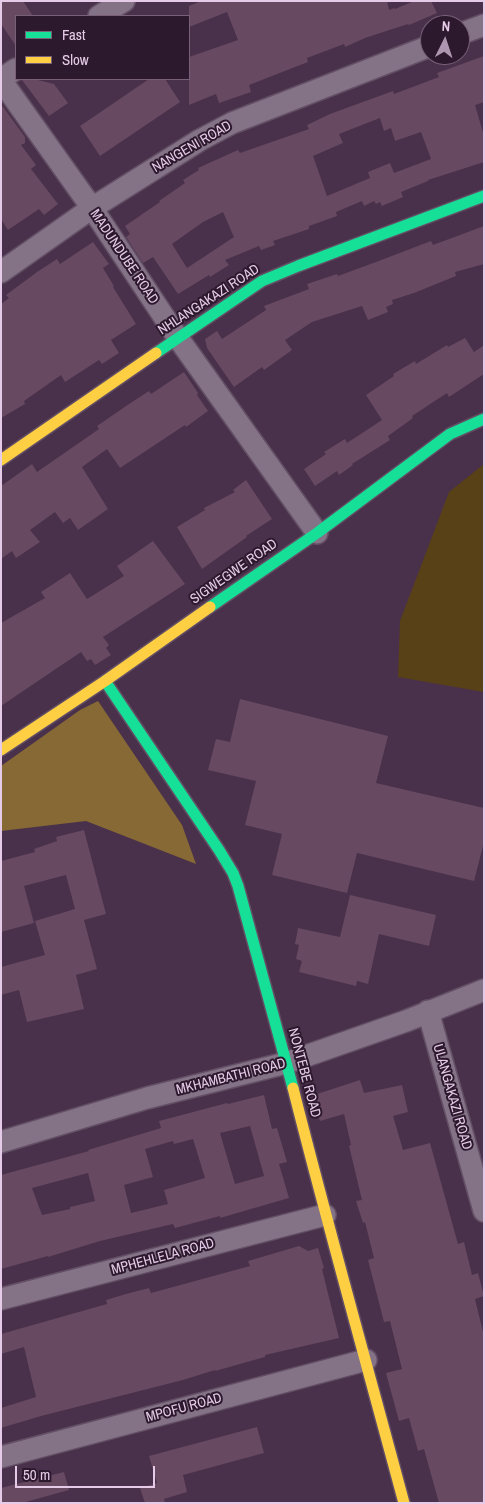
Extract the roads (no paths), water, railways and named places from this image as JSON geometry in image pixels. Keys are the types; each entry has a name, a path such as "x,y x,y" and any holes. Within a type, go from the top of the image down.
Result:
{"street":[{"path":"102,15 124,1"},
{"path":"470,30 484,25"},
{"name":"NANGENI ROAD","path":"1,272 92,208 200,140 232,123 420,50"},
{"path":"1,79 15,70"},
{"name":"MADUNDUBE ROAD","path":"1,79 92,208 178,338 317,532"},
{"name":"NHLANGAKAZI ROAD","path":"1,460 262,281 484,196"},
{"name":"SIGWEGWE ROAD","path":"1,750 105,681 317,532 450,434 484,419"},
{"name":"NONTEBE ROAD","path":"105,681 220,850 238,886 286,1063 324,1215 366,1360 404,1503"},
{"name":"MKHAMBATHI ROAD","path":"1,1142 147,1098 286,1063 406,1021 484,990"},
{"name":"ULANGAKAZI ROAD","path":"428,1011 484,1211"},
{"name":"MPHEHLELA ROAD","path":"1,1299 324,1215"},
{"name":"MPOFU ROAD","path":"1,1457 366,1360"}]}
